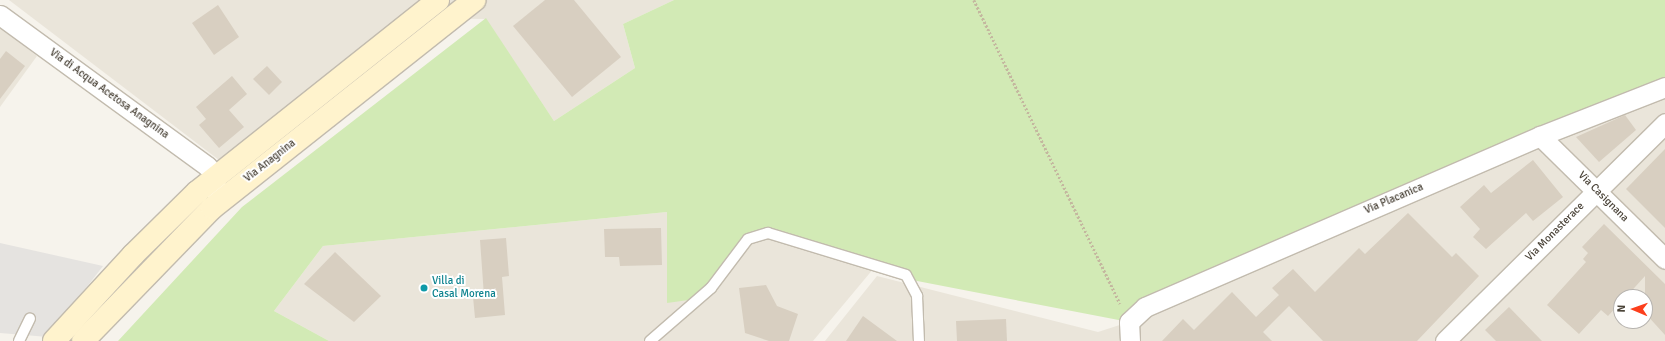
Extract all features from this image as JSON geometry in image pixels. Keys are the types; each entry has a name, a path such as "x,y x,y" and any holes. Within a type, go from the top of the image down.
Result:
{"main road":[{"name":"Via Anagnina","path":"54,341 133,255 216,176 438,0"},
{"name":"Via Anagnina","path":"83,341 212,208 474,0"}],"street":[{"name":"Via di Acqua Acetosa Anagnina","path":"0,15 200,161 216,176"},
{"name":"Via Placanica","path":"1129,322 1145,307 1540,136 1665,87"},
{"name":"Via Monasterace","path":"1445,341 1665,123"},
{"name":"Via Casignana","path":"1540,136 1597,190 1665,259"},
{"path":"212,208 216,176"},
{"path":"1129,322 1130,341"}],"lane":[{"path":"650,341 711,288 748,239 768,233 906,275 912,280 917,296 919,341"},
{"path":"19,341 30,318"}],"path":[{"path":"974,0 1129,322"}],"shaded area":[{"path":"9,0 674,0 623,24 635,68 554,121 486,19 405,18 219,160"},
{"path":"0,27 37,56 0,107"},
{"path":"1665,95 1665,341 825,341 877,276 1098,332 1129,322"},
{"path":"667,212 667,303 761,233 874,268 813,341 329,341 274,311 323,246"},
{"path":"0,243 103,266 48,337 0,333"}],"green space":[{"path":"674,0 1665,0 1665,87 1129,322 912,280 773,234 753,235 703,298 667,303 667,212 323,246 274,311 329,341 118,341 242,207 486,18 554,121 635,68 623,24"}],"building":[{"path":"545,0 574,0 621,57 572,97 513,26"},
{"path":"218,5 239,37 214,55 192,23"},
{"path":"6,51 25,66 0,99 0,59"},
{"path":"267,66 282,82 269,95 253,79"},
{"path":"232,76 247,94 229,110 244,127 219,148 199,125 206,119 196,107"},
{"path":"1625,115 1636,130 1599,162 1576,137"},
{"path":"1665,149 1665,228 1626,189"},
{"path":"1533,160 1563,197 1533,221 1526,213 1486,249 1473,237 1480,229 1460,207 1484,185 1491,193"},
{"path":"1408,213 1452,257 1456,253 1479,276 1417,341 1323,341 1289,306 1263,332 1272,341 1162,341 1183,319 1194,330 1232,292 1256,317 1279,295 1272,288 1293,269 1315,292 1359,248 1365,254"},
{"path":"1604,224 1665,284 1665,335 1653,322 1653,289 1645,289 1645,276 1633,289 1613,289 1613,311 1608,316 1601,310 1579,334 1547,305 1586,262 1583,259 1588,253 1582,247"},
{"path":"661,228 662,265 620,266 619,257 605,257 604,229"},
{"path":"506,238 509,276 502,277 505,315 475,318 473,297 484,296 480,240"},
{"path":"335,252 381,296 354,322 304,284"},
{"path":"766,285 777,306 798,314 789,341 769,341 745,333 739,288"},
{"path":"1509,307 1542,341 1496,341 1485,330"},
{"path":"863,316 897,341 846,341"},
{"path":"1006,319 1007,341 957,341 956,321"}],"place":[{"name":"Villa di Casal Morena","path":"424,288"}]}
